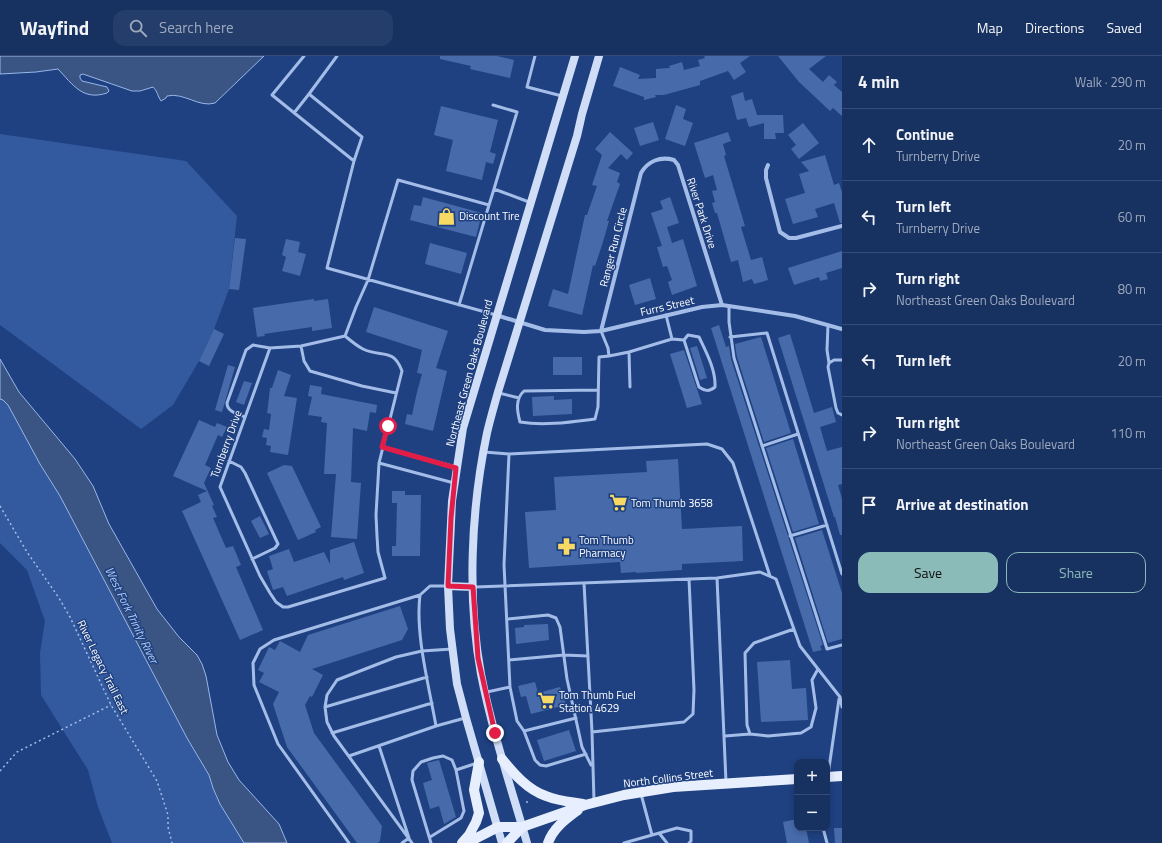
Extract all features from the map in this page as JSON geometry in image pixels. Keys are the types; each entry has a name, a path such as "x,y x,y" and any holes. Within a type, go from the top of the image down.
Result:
{"main road":[{"name":"Northeast Green Oaks Boulevard","path":"502,843 457,684 452,649 448,586 451,518 456,468 463,428 575,56"},
{"path":"527,843 502,759 485,692 477,643 473,587 475,511 487,433 498,392 577,136 599,56"},
{"path":"448,586 473,587"},
{"path":"502,759 514,774 531,788 546,796 589,804"},
{"path":"462,843 469,835 479,813 474,790 479,762"},
{"path":"830,777 842,776"},
{"name":"North Collins Street","path":"467,843 498,827 522,827 550,816 589,804 640,792 726,783 794,779"},
{"path":"548,843 551,836 563,822 589,804"},
{"name":"North Collins Street","path":"507,843 522,827"}],"street":[{"name":"River Park Drive","path":"644,169 648,164 658,159 669,158 674,160 678,165 722,305"},
{"path":"768,165 766,170 766,178 780,232 789,238 796,238 842,226"},
{"name":"Ranger Run Circle","path":"601,331 644,169"},
{"name":"Furrs Street","path":"496,315 545,330 584,332 601,331 702,307 722,305 795,316 842,329"}],"lane":[{"path":"304,56 272,95 354,161"},
{"path":"294,113 337,56"},
{"path":"535,56 527,87 563,96"},
{"path":"309,94 362,137 354,161 327,268 496,315"},
{"path":"459,305 517,112 493,105"},
{"path":"245,417 230,410 226,403 246,350 253,345 270,348 301,346 345,336 356,306 368,280 398,180 489,205"},
{"path":"494,189 531,202"},
{"path":"729,306 728,322 734,358 827,649 842,645"},
{"path":"666,315 672,339"},
{"path":"828,325 828,367 836,408 838,413 842,415"},
{"path":"601,331 608,348 609,356"},
{"path":"730,337 767,332 842,574"},
{"path":"688,335 699,336 709,359 715,380 715,387 712,390 704,390 699,387 684,340 688,335"},
{"name":"Turnberry Drive","path":"270,348 220,487 252,559 270,593 276,602 283,607 385,578 378,552 376,529 379,463 402,371 394,357 385,354 375,354 363,349 345,336"},
{"path":"598,390 524,391 519,398 517,412 520,422 530,424 574,422 595,419 597,413 598,390 599,357 629,352 672,339 684,340"},
{"path":"301,346 304,361 310,372 362,386 396,393"},
{"path":"629,352 630,387"},
{"path":"829,363 834,360 842,360"},
{"path":"498,392 519,398"},
{"path":"762,446 798,434"},
{"path":"484,452 509,454 707,444 722,449 733,463 770,576"},
{"path":"382,447 456,468"},
{"path":"509,454 504,565 510,687 517,721 524,730 535,760 540,765 546,766 586,754"},
{"path":"229,461 241,468 244,473 278,544 276,548 252,559"},
{"path":"379,463 455,484"},
{"path":"790,536 827,525"},
{"path":"473,587 717,578 760,572 776,579 800,646 841,697 842,707"},
{"path":"717,578 726,783"},
{"path":"592,732 684,722 693,714 694,690 689,579"},
{"path":"584,583 592,732 592,767 589,804"},
{"path":"349,843 278,744 254,685 253,663 260,649 274,640 420,595 430,586 448,586"},
{"path":"420,595 418,612 422,651 436,726"},
{"path":"507,619 548,615 556,618 560,627 567,679 582,747 592,767"},
{"path":"750,734 747,725 745,653 754,643 794,629"},
{"path":"412,843 332,733 327,722 325,707 327,695 337,680 379,663 422,651 452,649"},
{"path":"509,660 564,655 588,656"},
{"path":"725,736 750,734 768,736 801,733 811,727 816,708 812,680 818,669"},
{"path":"325,707 427,676"},
{"path":"485,692 510,687"},
{"path":"830,760 841,697"},
{"path":"332,733 432,703"},
{"path":"349,756 436,726 466,718"},
{"path":"524,730 576,718"},
{"path":"379,746 409,838"},
{"path":"430,837 461,818 464,811 456,770 452,760 443,756 421,762 413,771 412,780 430,837 432,843"},
{"path":"456,770 479,762"},
{"path":"640,792 652,835"},
{"path":"624,843 677,828 691,830 691,841 689,843"},
{"path":"824,831 827,843"},
{"path":"659,833 667,843"},
{"path":"402,843 409,838"}],"path":[{"name":"River Legacy Trail East","path":"0,506 27,552 59,598 70,617 111,705 157,781 168,814 168,827 172,843"},
{"path":"0,771 17,752 111,705"},
{"path":"525,802 527,801 527,803"}],"shaded area":[{"path":"0,134 186,161 237,216 229,289 214,329 199,361 173,405 141,429 0,325"},
{"path":"0,399 8,405 40,464 60,496 187,738 209,775 220,804 244,843 112,843 98,807 88,770 41,695 40,653 45,621 27,570 0,543"}],"water":[{"path":"0,56 264,56 215,103 209,104 173,95 167,96 161,101 153,87 140,91 132,91 83,74 80,75 82,81 107,87 109,91 99,95 91,95 79,90 58,69 0,74"},
{"name":"West Fork Trinity River","path":"0,359 19,392 75,459 93,486 109,524 157,609 179,637 197,655 206,676 217,735 228,762 239,780 279,824 287,843 244,843 220,804 209,775 187,738 60,496 40,464 8,405 0,399"}],"building":[{"path":"440,56 497,56 514,60 510,78 470,69 471,66 440,59"},
{"path":"704,56 750,56 740,63 746,72 734,80 728,71 700,81 700,85 664,95 655,95 656,97 644,100 644,97 613,86 620,67 640,75 638,79 656,78 656,69 670,68 669,66 682,62 684,70 700,66 698,60 705,58"},
{"path":"778,56 826,56 809,69 823,82 829,75 837,82 834,85 842,92 842,116 833,108 830,111 799,82"},
{"path":"743,92 745,101 752,99 757,115 783,115 784,133 775,133 776,139 764,139 764,123 749,127 746,118 737,120 731,96"},
{"path":"676,105 686,109 683,119 693,123 685,146 665,139"},
{"path":"441,106 498,120 490,152 496,154 493,164 486,162 482,180 446,171 453,140 434,135"},
{"path":"653,122 659,140 640,146 634,128"},
{"path":"803,123 819,143 799,159 791,149 796,145 788,135"},
{"path":"610,132 633,153 627,160 621,154 608,168 620,173 617,182 620,184 607,221 609,221 595,266 593,265 582,315 548,306 553,289 568,294 585,215 587,215 597,186 592,185 602,155 595,149"},
{"path":"728,132 731,141 723,144 726,155 724,156 745,226 741,227 751,260 762,257 768,280 754,284 752,279 743,282 738,260 731,262 717,213 715,213 712,203 715,202 712,191 717,190 713,175 705,178 694,143"},
{"path":"825,155 834,185 839,183 842,192 842,223 840,223 834,203 815,209 818,217 793,224 785,199 805,193 799,174 809,171 801,162"},
{"name":"Discount Tire","path":"423,197 482,213 476,237 410,220 414,205 421,206"},
{"path":"670,197 679,223 667,227 672,243 683,239 697,286 672,295 668,282 672,280 667,266 663,267 657,247 662,246 651,213 663,209 660,201"},
{"path":"235,238 246,239 239,290 229,289"},
{"path":"286,239 300,242 298,252 306,254 300,276 282,271 286,257 282,255"},
{"path":"430,243 467,253 461,274 425,264"},
{"path":"842,251 842,268 826,273 828,279 820,281 819,277 794,285 788,268"},
{"path":"650,278 656,299 635,305 629,285"},
{"path":"314,299 314,301 328,299 332,328 312,331 312,327 264,334 265,336 257,337 253,308"},
{"path":"374,307 448,331 436,368 447,371 433,431 405,424 407,414 412,415 422,374 417,373 422,350 366,332"},
{"path":"719,325 726,347 729,346 731,359 823,645 820,646 822,650 813,652 711,328"},
{"path":"214,329 224,334 209,366 199,361"},
{"path":"790,334 814,413 832,407 836,422 820,427 827,451 842,447 842,484 838,485 842,499 842,535 840,535 834,517 778,338"},
{"path":"761,337 791,433 764,442 737,357 735,344"},
{"path":"697,346 707,378 700,380 690,348"},
{"path":"684,350 702,404 687,408 670,354"},
{"path":"553,357 582,357 582,375 553,375"},
{"path":"228,365 235,367 222,412 215,410"},
{"path":"278,370 291,375 284,396 297,398 288,455 270,452 271,446 266,445 267,438 262,437 264,429 269,430 271,414 267,413 270,388 272,388"},
{"path":"244,381 252,383 244,405 236,402"},
{"path":"310,385 322,387 321,394 377,405 376,413 370,412 367,431 353,428 351,482 361,483 357,539 331,537 336,474 324,474 327,423 321,422 322,417 308,415 312,397 308,396"},
{"path":"554,396 554,400 572,399 572,414 533,416 532,397"},
{"path":"199,420 215,427 217,423 227,427 222,437 218,435 205,465 211,468 204,483 214,505 212,506 217,517 213,518 226,548 233,546 241,565 236,567 263,630 240,640 182,511 201,502 198,495 207,491 173,476"},
{"path":"793,439 819,524 793,532 766,448"},
{"name":"Tom Thumb 3658","path":"678,459 682,529 742,526 743,561 682,564 682,570 636,573 621,573 620,562 529,568 525,512 556,510 554,477 647,472 646,461"},
{"path":"284,465 292,466 321,527 315,530 316,532 298,540 267,473"},
{"path":"392,491 405,491 405,495 421,495 420,556 392,556 392,546 396,546 397,503 392,503"},
{"path":"260,516 269,534 260,538 251,521"},
{"path":"822,530 842,593 842,639 828,643 795,538"},
{"path":"354,542 364,573 344,580 343,577 287,596 283,587 273,590 267,571 273,569 269,556 289,549 294,562 324,552 330,564 330,550"},
{"path":"400,606 408,629 402,640 312,669 323,675 312,697 310,696 305,705 314,733 382,826 380,841 378,843 357,843 287,747 273,704 279,692 259,682 264,673 258,670 269,647 275,650 280,641 300,652 308,635"},
{"path":"548,624 549,640 516,644 515,628 524,627 524,625"},
{"path":"790,660 792,689 806,688 808,720 761,722 757,662"},
{"name":"Tom Thumb Fuel Station 4629","path":"535,682 538,693 560,687 566,705 531,714 526,696 521,697 518,686"},
{"path":"569,730 576,751 544,761 537,740"},
{"path":"439,760 456,817 444,824 439,806 430,809 423,783 432,780 427,763"},
{"path":"794,820 794,831 807,831 809,843 787,843 783,822"},
{"path":"834,828 842,828 842,843 835,843"}],"place":[{"name":"Discount Tire","path":"446,216"},
{"name":"Tom Thumb 3658","path":"618,503"},
{"name":"Tom Thumb Pharmacy","path":"566,546"},
{"name":"Tom Thumb Fuel Station 4629","path":"546,701"}],"route":[{"path":"388,426 382,447 456,468 452,501 448,586 473,587 478,658 495,733"}]}
